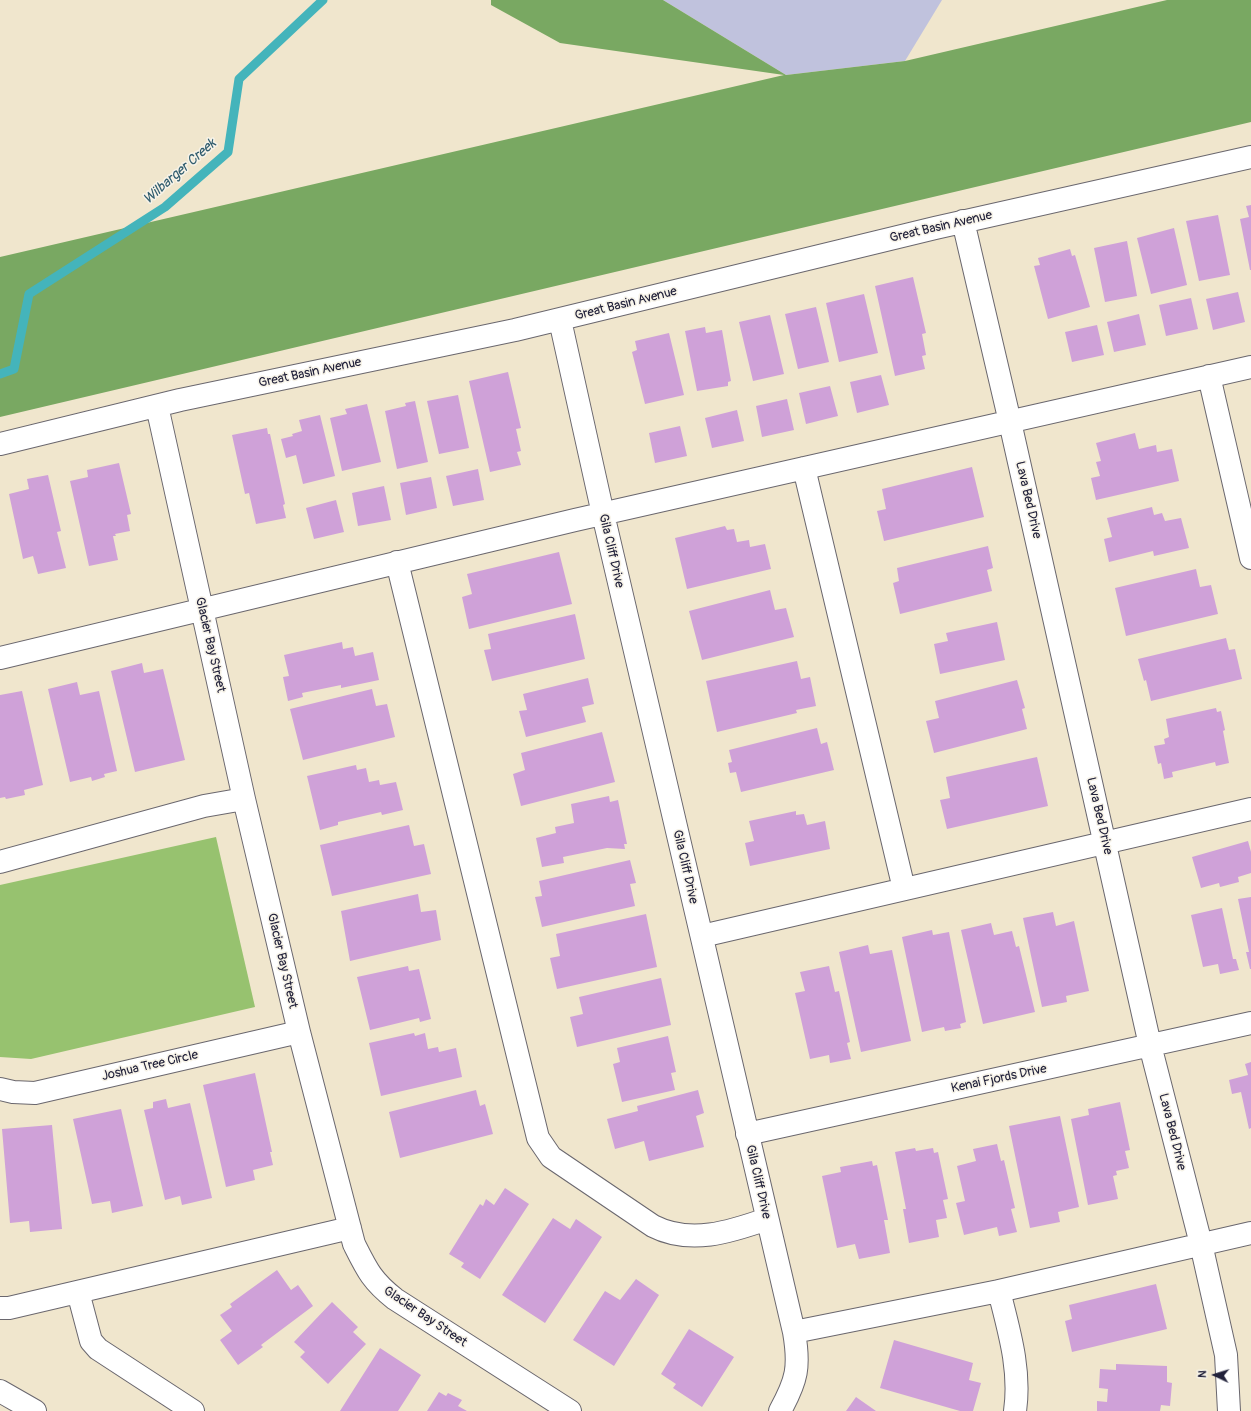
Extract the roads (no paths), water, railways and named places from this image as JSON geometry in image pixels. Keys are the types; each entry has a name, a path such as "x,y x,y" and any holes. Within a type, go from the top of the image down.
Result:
{"street":[{"name":"Great Basin Avenue","path":"0,444 156,406 560,320 962,222 1251,157"},
{"name":"Lava Bed Drive","path":"962,222 1010,422 1150,1045 1201,1244 1226,1355 1229,1411"},
{"name":"Gila Cliff Drive","path":"560,320 603,514 794,1332 798,1361 796,1376 790,1393 780,1411"},
{"path":"0,658 603,514 1251,367"},
{"path":"1209,376 1251,558"},
{"name":"Glacier Bay Street","path":"156,406 244,799 299,1032 354,1244 366,1268 378,1285 395,1299 570,1411"},
{"path":"804,468 904,889"},
{"path":"397,562 538,1138 551,1157 653,1226 666,1233 694,1236 738,1229 767,1219"},
{"path":"0,862 204,806 244,799"},
{"path":"702,936 1251,809"},
{"name":"Kenai Fjords Drive","path":"747,1134 1251,1023"},
{"name":"Joshua Tree Circle","path":"0,1089 13,1092 35,1093 299,1032"},
{"path":"0,1308 9,1308 350,1228"},
{"path":"794,1332 999,1291 1251,1233"},
{"path":"999,1291 1017,1374 1018,1390 1015,1411"},
{"path":"78,1292 91,1341 98,1349 193,1411"},
{"path":"0,1391 35,1411"}],"waterway":[{"name":"Wilbarger Creek","path":"0,374 14,369 29,294 165,207 228,152 239,79 323,0"}]}
